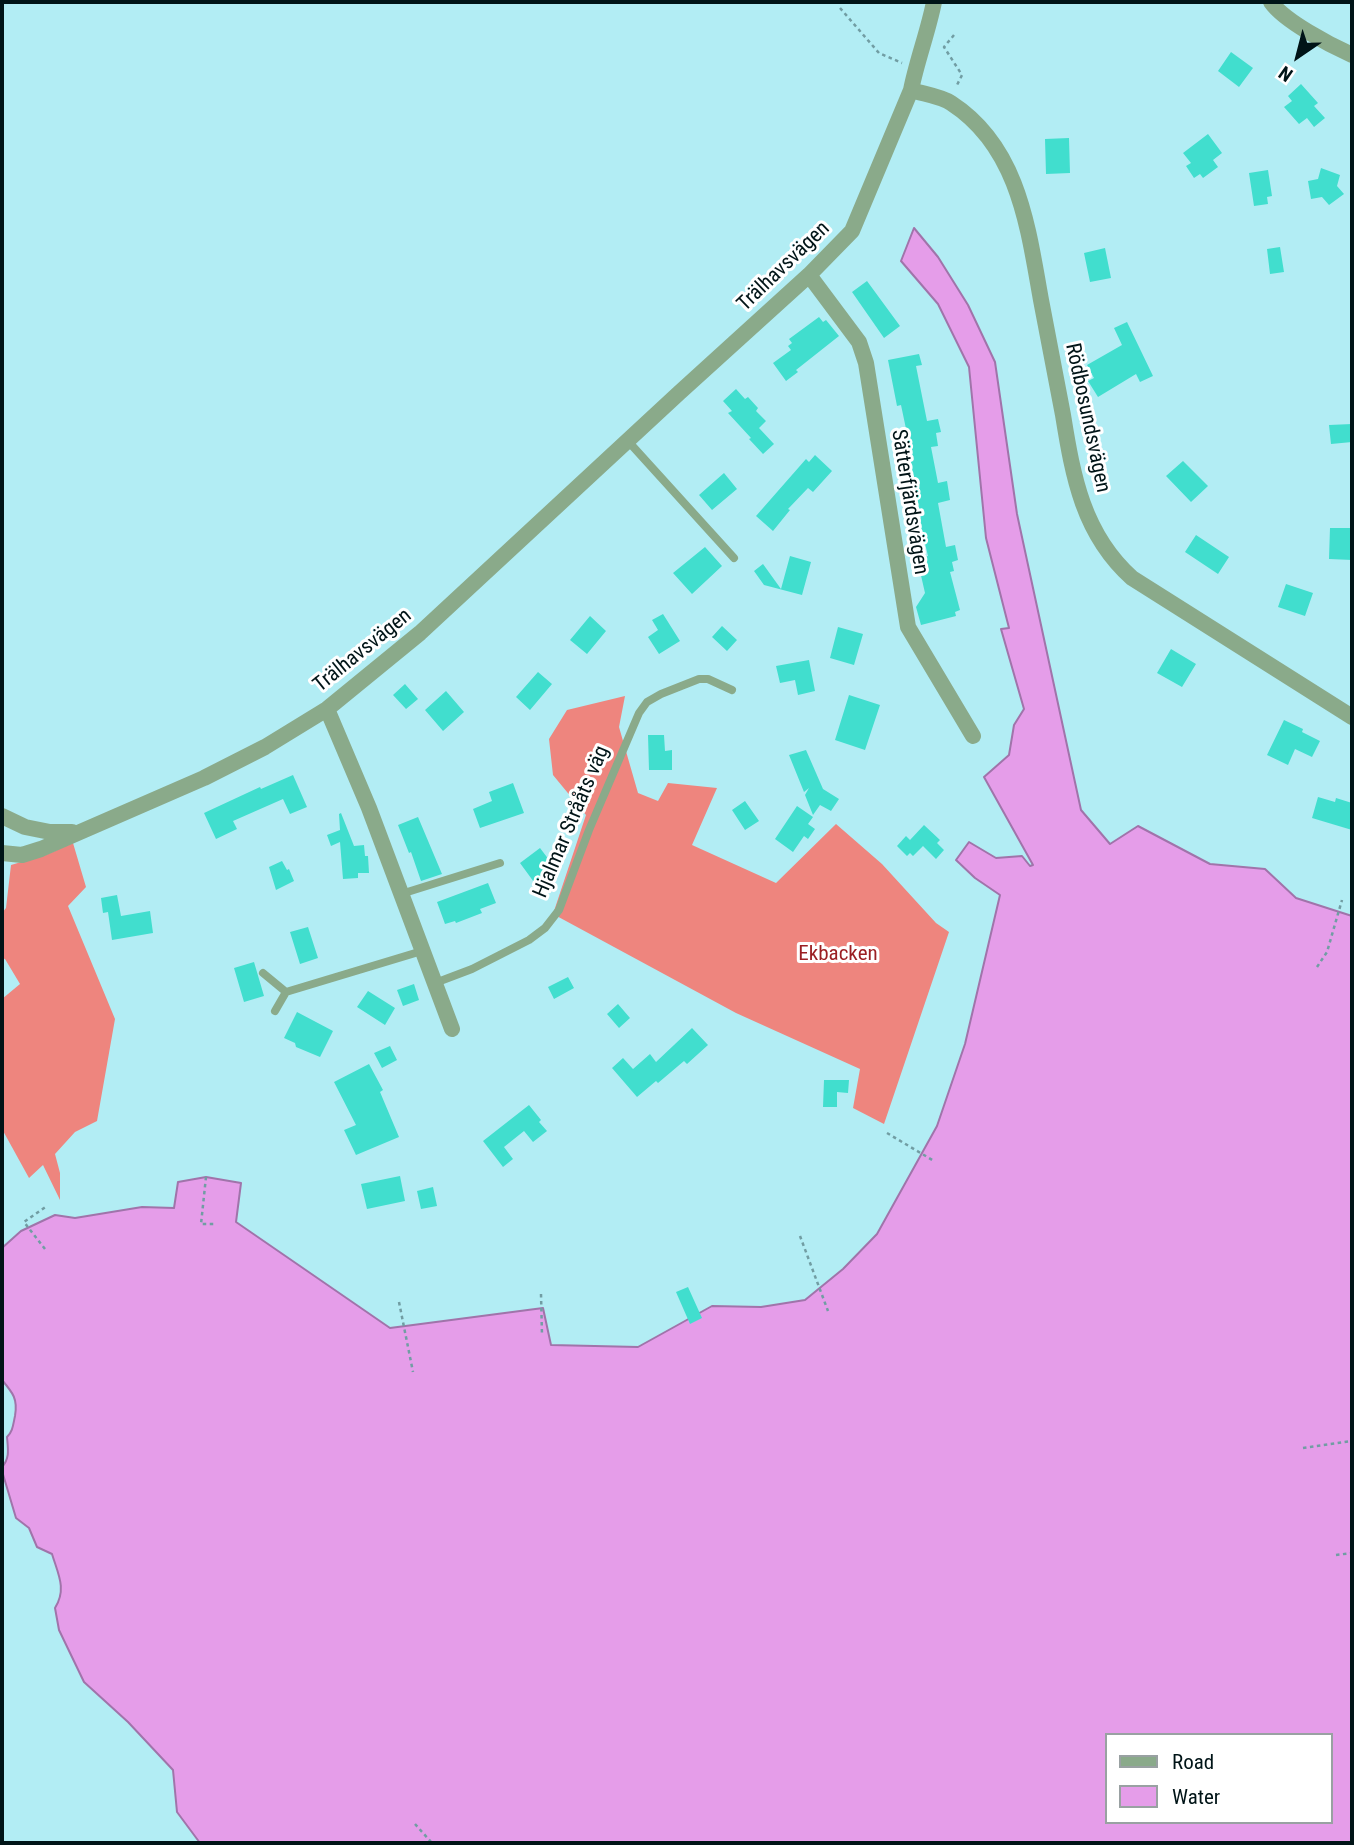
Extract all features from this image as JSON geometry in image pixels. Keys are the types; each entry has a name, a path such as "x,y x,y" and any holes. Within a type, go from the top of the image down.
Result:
{"street":[{"name":"Trälhavsvägen","path":"2,853 22,855 82,831 204,778 265,747 327,709 420,634 627,440 809,275 852,231 911,90 934,2"},
{"path":"1271,2 1299,25 1352,55"},
{"name":"Rödbosundsvägen","path":"911,90 949,102 974,121 994,146 1011,175 1026,220 1069,453 1086,515 1100,541 1132,578 1352,717"},
{"name":"Sätterfjärdsvägen","path":"809,275 859,342 866,363 908,626 973,736"},
{"path":"327,709 369,808 453,1029"},
{"name":"Trälhavsvägen","path":"2,816 25,827 50,832 82,831"}],"lane":[{"path":"627,440 734,558"},
{"name":"Hjalmar Strååts väg","path":"435,983 471,969 529,940 545,928 559,910 639,713 647,702 699,679 708,679 732,690"},
{"path":"401,894 500,863"},
{"path":"275,1011 286,992 422,951"},
{"path":"263,973 286,992"}],"path":[{"path":"840,8 879,53 915,69"},
{"path":"949,102 962,75 944,47 954,35"},
{"path":"1317,967 1327,952 1342,900"},
{"path":"887,1133 934,1161"},
{"path":"206,1177 201,1224 214,1224"},
{"path":"44,1249 24,1222 47,1206"},
{"path":"800,1236 828,1311"},
{"path":"541,1294 542,1335"},
{"path":"399,1302 414,1372"},
{"path":"1303,1448 1352,1441"},
{"path":"1336,1555 1352,1553"},
{"path":"415,1824 432,1843"}],"green space":[{"name":"Ekbacken","path":"625,696 619,727 638,793 658,801 668,783 717,788 692,845 776,883 836,824 882,864 936,923 949,932 884,1124 853,1108 860,1069 736,1013 553,914 586,815 553,775 549,739 567,710"},
{"path":"73,843 86,887 68,906 115,1019 97,1121 75,1132 55,1154 60,1173 60,1200 43,1165 29,1178 2,1129 2,999 20,984 2,958 2,913 6,908 11,865"}],"water":[{"path":"914,228 938,257 968,305 995,362 1017,514 1081,810 1110,844 1138,826 1210,864 1265,869 1296,898 1352,916 1352,1843 200,1843 177,1812 173,1770 128,1722 84,1682 59,1630 55,1608 61,1588 52,1554 37,1547 29,1528 16,1518 2,1471 7,1457 7,1437 12,1428 16,1405 12,1393 2,1380 2,1248 21,1231 55,1215 75,1218 142,1207 174,1208 178,1182 206,1177 241,1183 236,1222 390,1328 543,1308 551,1345 638,1347 712,1306 761,1307 805,1300 843,1269 877,1234 937,1126 965,1044 1000,895 975,878 956,860 969,842 996,858 1022,856 1030,866 1033,865 984,777 1009,755 1014,725 1024,709 1001,629 1009,628 986,538 969,367 938,304 901,261"}],"building":[{"path":"1231,52 1253,68 1239,87 1218,71"},
{"path":"1301,84 1318,103 1314,106 1325,118 1314,127 1307,118 1299,124 1284,107 1292,101 1288,96"},
{"path":"1208,134 1222,153 1213,160 1218,167 1203,178 1200,174 1194,178 1186,166 1191,163 1183,153"},
{"path":"1069,138 1070,173 1046,174 1045,139"},
{"path":"1321,168 1340,175 1337,186 1344,194 1329,205 1322,197 1311,199 1308,181 1318,179"},
{"path":"1268,170 1272,196 1267,197 1268,204 1254,206 1249,173"},
{"path":"1280,247 1284,272 1270,274 1267,249"},
{"path":"1105,248 1111,278 1090,282 1084,253"},
{"path":"867,281 900,326 884,338 852,292"},
{"path":"819,317 823,322 826,320 839,336 786,381 773,363 791,350 788,346 792,343 789,339"},
{"path":"1127,322 1153,376 1140,382 1136,374 1098,397 1088,381 1094,378 1087,365 1122,345 1114,328"},
{"path":"919,354 922,365 916,366 927,421 938,419 941,432 936,433 938,446 931,447 938,483 947,481 950,500 938,503 946,547 955,545 958,560 952,562 954,571 950,572 960,610 955,612 956,616 921,625 916,607 925,593 917,558 928,556 922,531 918,532 916,519 921,518 904,444 909,443 901,405 897,406 888,360"},
{"path":"736,389 745,399 748,397 766,421 759,428 774,444 763,454 728,413 732,411 723,401"},
{"path":"1352,424 1352,442 1331,444 1329,425"},
{"path":"815,455 832,471 813,492 808,488 788,509 790,510 773,531 756,516 806,459 809,462"},
{"path":"1183,461 1208,486 1191,502 1166,476"},
{"path":"724,473 737,489 712,510 699,495"},
{"path":"1330,528 1352,528 1352,560 1329,559"},
{"path":"1196,535 1229,557 1218,574 1185,552"},
{"path":"705,547 722,566 692,594 673,573"},
{"path":"790,556 811,562 802,595 764,585 754,571 763,564 781,589"},
{"path":"1286,584 1313,593 1305,616 1278,607"},
{"path":"663,614 680,641 659,654 648,637 658,630 652,620"},
{"path":"590,616 606,631 587,654 570,640"},
{"path":"722,626 737,640 727,651 712,637"},
{"path":"838,627 863,634 854,665 830,658"},
{"path":"1171,649 1196,664 1182,687 1157,673"},
{"path":"809,660 815,691 798,695 795,680 780,683 776,666"},
{"path":"538,672 552,684 530,710 516,697"},
{"path":"405,684 418,699 406,709 393,695"},
{"path":"446,691 464,712 443,731 425,710"},
{"path":"849,695 880,705 865,750 835,740"},
{"path":"1284,720 1320,741 1312,757 1295,749 1288,765 1267,755"},
{"path":"648,735 664,735 665,751 672,750 672,770 649,770"},
{"path":"806,750 823,789 839,799 831,811 820,805 813,815 805,795 809,788 804,792 789,755"},
{"path":"293,775 307,807 290,814 283,799 233,821 237,829 216,839 204,813"},
{"path":"513,783 524,813 480,828 473,809 492,801 489,792"},
{"path":"1318,797 1335,802 1336,798 1352,803 1352,830 1312,818"},
{"path":"745,801 759,821 745,830 732,810"},
{"path":"797,806 813,817 808,824 815,829 808,839 804,836 793,852 775,839"},
{"path":"341,813 354,846 364,845 365,856 368,856 369,873 358,873 358,878 343,879 340,842 331,846 327,835 340,830"},
{"path":"418,817 442,874 421,881 398,825"},
{"path":"924,825 940,840 937,843 944,850 936,859 923,846 913,856 910,853 907,856 897,846 906,836 910,840"},
{"path":"540,848 559,873 539,889 520,863"},
{"path":"282,861 294,881 276,890 269,867"},
{"path":"488,883 496,903 480,909 482,913 456,923 445,924 437,902"},
{"path":"117,895 121,916 150,911 153,933 112,940 108,912 103,913 101,898"},
{"path":"308,927 318,958 300,964 290,932"},
{"path":"254,962 264,996 244,1002 234,968"},
{"path":"568,977 574,988 554,999 548,987"},
{"path":"414,984 419,1000 403,1006 397,990"},
{"path":"368,991 395,1008 385,1025 357,1007"},
{"path":"618,1004 630,1018 619,1028 607,1014"},
{"path":"297,1012 333,1031 320,1057 296,1047 295,1043 284,1038"},
{"path":"692,1028 708,1045 687,1064 684,1061 637,1097 612,1068 623,1058 633,1069 650,1054 656,1062"},
{"path":"390,1046 397,1060 382,1068 374,1053"},
{"path":"369,1064 383,1090 380,1092 399,1137 356,1155 344,1130 356,1125 334,1082"},
{"path":"824,1080 849,1080 848,1093 837,1092 837,1107 823,1107"},
{"path":"529,1105 547,1131 533,1142 524,1131 504,1147 513,1159 503,1167 483,1141"},
{"path":"400,1176 405,1201 367,1209 361,1184"},
{"path":"433,1187 437,1206 421,1209 417,1191"},
{"path":"688,1287 702,1318 690,1324 676,1292"}]}
